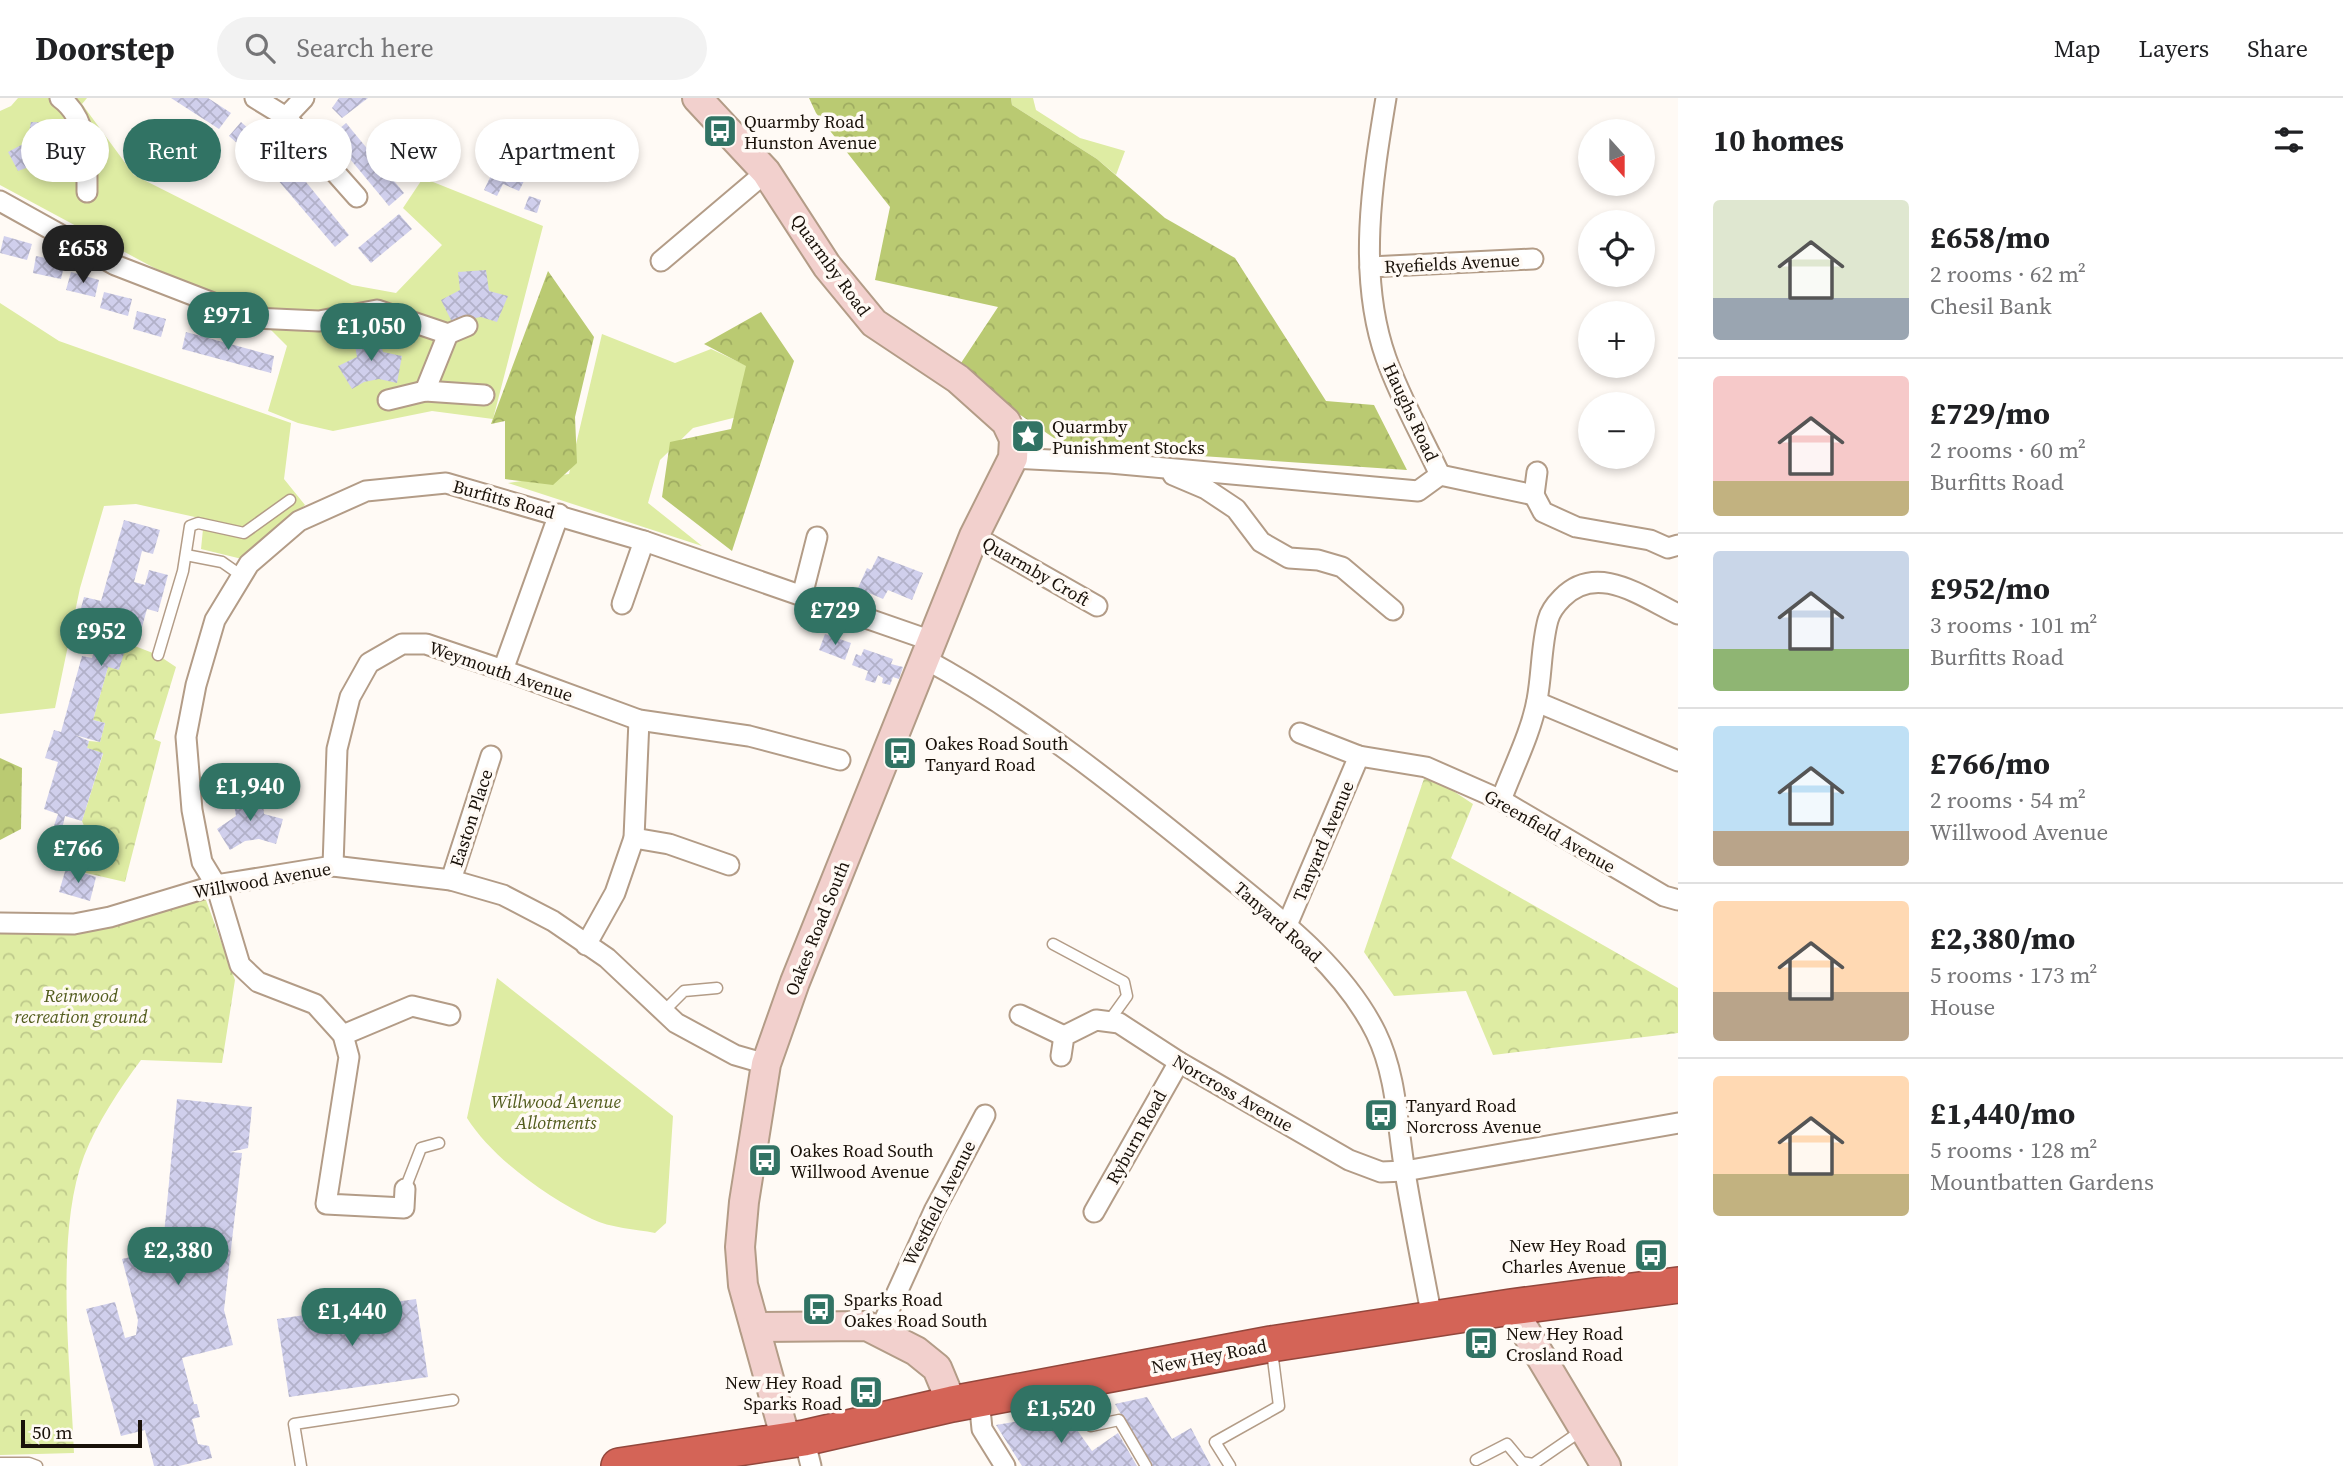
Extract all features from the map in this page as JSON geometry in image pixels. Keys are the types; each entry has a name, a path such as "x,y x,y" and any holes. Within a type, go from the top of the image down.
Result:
{"highway":[{"name":"New Hey Road","path":"619,1466 800,1448 965,1402 1271,1344 1432,1318 1678,1285"}],"street":[{"path":"60,98 70,105 87,145 86,192"},
{"path":"255,98 285,117 357,197"},
{"path":"285,117 304,98"},
{"name":"Quarmby Road","path":"697,98 766,172 827,266 874,323 958,379 1006,422 1014,449"},
{"name":"Haughs Road","path":"1110,463 1418,491 1440,475 1386,359 1374,315 1370,267 1373,174 1386,98"},
{"path":"662,261 766,172"},
{"path":"0,201 115,265 252,318 319,321 377,310 448,334 467,327"},
{"name":"Ryefields Avenue","path":"1370,267 1533,259"},
{"path":"425,391 448,334"},
{"path":"388,400 425,391 484,395"},
{"name":"Haughs Road","path":"1014,449 1174,475 1206,489 1236,509 1261,542 1289,558 1318,560 1342,567 1394,610"},
{"name":"Oakes Road South","path":"800,1448 774,1395 743,1285 740,1247 744,1202 766,1064 795,982 974,536 1014,449"},
{"path":"1537,472 1534,495 1543,512 1551,518 1614,536 1650,540 1675,550"},
{"path":"1440,475 1534,495"},
{"name":"Burfitts Road","path":"343,1035 315,1004 258,982 240,965 216,885 202,862 192,810 186,737 196,685 215,620 249,564 299,521 366,491 446,483 644,541 802,596 929,650"},
{"path":"503,670 559,514"},
{"name":"Quarmby Croft","path":"974,536 1097,606"},
{"path":"802,596 817,537"},
{"path":"622,604 644,541"},
{"path":"1501,800 1537,702 1548,618 1569,591 1587,582 1611,583 1678,614"},
{"name":"Weymouth Avenue","path":"333,866 337,749 350,697 369,663 402,643 426,645 503,670 639,720 749,736 840,760"},
{"name":"Tanyard Road","path":"929,650 964,681 1096,769 1287,925 1341,981 1376,1032 1393,1082 1405,1171 1432,1318"},
{"path":"1537,702 1678,761"},
{"path":"586,945 615,893 634,838 639,720"},
{"name":"Greenfield Avenue","path":"1300,733 1359,756 1426,767 1501,800 1664,896 1678,900"},
{"name":"Easton Place","path":"451,880 491,756"},
{"name":"Tanyard Avenue","path":"1287,925 1359,756"},
{"path":"634,838 669,844 729,865"},
{"name":"Willwood Avenue","path":"0,923 86,922 216,885 333,866 451,880 503,895 553,921 607,958 676,1023 735,1055 766,1064"},
{"path":"405,1189 404,1208 326,1204 349,1057 343,1035 412,1006 450,1015"},
{"path":"1020,1014 1063,1046 1096,1020 1109,1022"},
{"name":"Norcross Avenue","path":"1109,1022 1119,1023 1179,1062 1349,1160 1381,1172 1405,1171 1678,1123"},
{"name":"Ryburn Road","path":"1094,1212 1179,1062"},
{"name":"Westfield Avenue","path":"879,1332 934,1211 985,1115"},
{"path":"1511,1307 1606,1466"},
{"path":"754,1326 867,1326 916,1351 937,1368 965,1402 1005,1466"}],"lane":[{"path":"158,655 193,523 244,533 290,500"},
{"path":"186,555 222,562 242,576"},
{"path":"1053,944 1124,982 1127,996 1109,1022"},
{"path":"664,1012 684,991 718,988"},
{"path":"405,1189 421,1148 439,1143"},
{"path":"1230,1466 1215,1442 1279,1406 1271,1344"},
{"path":"1082,1380 1091,1426 1119,1420 1146,1466"},
{"path":"300,1466 294,1424 453,1400"},
{"path":"1476,1460 1507,1444 1522,1462 1533,1464 1584,1429"},
{"path":"0,1463 29,1463 37,1466"}],"green space":[{"path":"18,98 87,98 82,104 93,119 21,119 21,182 109,182 109,141 123,160 123,182 148,182 352,285 396,293 442,245 403,208 420,182 433,182 543,226 493,419 432,411 333,431 298,423 268,411 287,346 250,309 186,285 0,185 0,111 11,106"},
{"path":"809,98 1011,98 1012,105 1097,159 1165,218 1235,258 1326,401 1374,405 1407,470 1067,447 1010,408 961,363 998,307 875,280 890,207 816,113"},
{"path":"1011,98 1033,98 1036,110 1080,138 1125,151 1116,175 1097,159 1012,105"},
{"path":"548,271 594,337 575,417 577,463 553,485 505,479 505,421 491,424"},
{"path":"0,303 59,341 291,423 284,479 305,505 242,559 201,549 204,519 136,504 104,506 80,588 55,708 0,714"},
{"path":"761,312 794,361 732,551 662,497 670,442 731,429 746,366 704,344"},
{"path":"602,334 675,363 711,349 756,370 745,415 693,428 660,460 648,503 702,546 508,483 569,474"},
{"path":"127,643 158,655 176,667 154,739 161,742 125,882 82,872 89,838 82,821 103,754 87,748 89,741 100,742 105,723 93,720 108,667"},
{"path":"0,758 22,768 21,829 0,840"},
{"path":"1426,773 1473,804 1451,858 1678,988 1678,1033 1493,1055 1466,991 1394,996 1364,952"},
{"name":"Reinwood recreation ground","path":"202,889 235,980 222,1063 141,1060 102,1119 84,1156 69,1224 67,1302 74,1453 0,1455 0,923 74,924"},
{"name":"Willwood Avenue Allotments","path":"497,978 673,1116 666,1223 655,1233 599,1222 540,1189 491,1148 467,1118"}],"building":[{"path":"171,98 208,98 231,113 221,126 221,119 204,119"},
{"path":"339,98 368,98 342,118 332,108"},
{"path":"235,129 235,141 229,136"},
{"path":"352,130 366,147 366,178 352,161"},
{"path":"21,145 21,170 18,171 8,152"},
{"path":"280,182 306,182 349,235 335,247"},
{"path":"369,182 395,182 404,193 389,206"},
{"path":"488,182 524,182 519,191 503,184 497,196 484,190"},
{"path":"529,196 541,200 537,213 524,209"},
{"path":"399,214 412,229 371,263 358,248"},
{"path":"4,236 32,244 27,260 0,253"},
{"path":"36,256 65,262 61,279 33,273"},
{"path":"486,270 489,291 508,296 497,322 481,317 452,322 441,300 460,290 458,272"},
{"path":"71,272 99,280 95,297 66,290"},
{"path":"104,292 132,299 128,316 100,308"},
{"path":"137,311 166,319 161,337 133,329"},
{"path":"186,332 274,356 271,373 182,349"},
{"path":"378,334 383,352 402,356 397,383 379,379 364,382 352,389 338,366 357,357 354,339"},
{"path":"124,520 160,530 153,554 142,551 134,582 145,585 149,570 168,575 158,612 147,609 137,645 127,643 119,670 108,667 93,720 105,723 100,742 75,735 89,741 87,748 103,753 82,821 65,816 62,829 54,826 58,814 44,809 58,762 45,758 54,730 61,732 82,656 92,658 98,637 75,631 84,597 101,601"},
{"path":"878,556 923,573 912,600 888,590 883,599 858,588 867,568 871,570"},
{"path":"825,634 851,643 845,660 819,650"},
{"path":"864,649 893,659 891,664 903,667 899,679 893,677 890,685 882,683 883,678 878,675 875,683 865,680 868,671 852,665 856,654 861,656"},
{"path":"262,794 264,814 283,819 276,844 259,839 245,841 230,850 217,829 236,816 233,799"},
{"path":"66,868 96,877 90,901 59,892"},
{"path":"177,1099 252,1107 248,1148 230,1152 242,1153 224,1310 233,1345 182,1358 200,1417 192,1419 198,1444 209,1446 212,1458 179,1466 154,1466 145,1430 121,1436 86,1309 115,1302 125,1338 136,1335 138,1320 122,1259 156,1251 161,1266"},
{"path":"416,1299 428,1377 289,1397 277,1319"},
{"path":"1147,1397 1172,1439 1191,1428 1211,1466 1151,1466 1115,1404"},
{"path":"1065,1413 1092,1451 1118,1433 1137,1466 1022,1466 996,1425"}],"place":[{"name":"Quarmby Road Hunston Avenue","path":"720,131"},
{"name":"Quarmby Punishment Stocks","path":"1028,436"},
{"name":"Oakes Road South Tanyard Road","path":"900,753"},
{"name":"Tanyard Road Norcross Avenue","path":"1381,1115"},
{"name":"Oakes Road South Willwood Avenue","path":"765,1160"},
{"name":"New Hey Road Charles Avenue","path":"1651,1255"},
{"name":"Sparks Road Oakes Road South","path":"819,1309"},
{"name":"New Hey Road Crosland Road","path":"1481,1343"},
{"name":"New Hey Road Sparks Road","path":"866,1392"}]}
